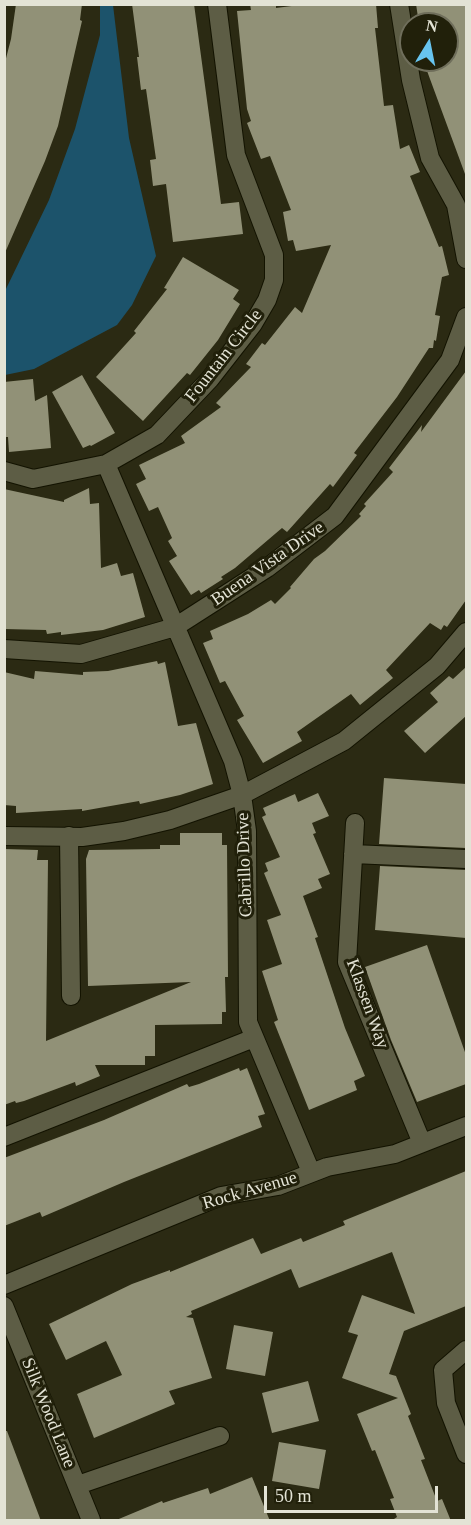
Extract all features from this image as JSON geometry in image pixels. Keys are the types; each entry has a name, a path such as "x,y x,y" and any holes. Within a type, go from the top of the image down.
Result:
{"street":[{"name":"Fountain Circle","path":"4,471 33,479 106,465 157,435 210,379 253,324 267,300 274,280 274,255 236,155 217,4"},
{"path":"399,4 411,80 430,158 456,205 466,258"},
{"name":"Buena Vista Drive","path":"4,648 81,654 175,627 267,568 334,516 450,360 466,316"},
{"name":"Cabrillo Drive","path":"106,465 233,761 248,831 248,1022 311,1172"},
{"path":"4,836 82,837 124,831 170,820 242,795 344,741 436,666 466,632"},
{"name":"Klassen Way","path":"355,823 347,962 422,1143"},
{"path":"69,836 71,996"},
{"path":"353,854 466,859"},
{"path":"4,1137 254,1038"},
{"name":"Rock Avenue","path":"4,1286 221,1196 278,1186 327,1167 395,1154 466,1126"},
{"name":"Silk Wood Lane","path":"4,1306 91,1521"},
{"path":"466,1350 442,1370 446,1403 466,1454"},
{"path":"78,1485 220,1436"}],"water":[{"path":"100,5 113,5 129,138 156,256 132,305 117,325 34,369 5,375 5,291 49,200 75,129 100,35"}],"building":[{"path":"16,4 82,4 80,20 82,21 58,126 4,255 4,66"},
{"path":"132,4 194,4 221,204 239,202 243,234 173,242 166,184 153,186 150,160 156,159 146,89 141,90"},
{"path":"250,4 276,4 276,8 307,4 376,4 378,28 375,28 384,106 393,105 400,149 409,145 420,172 410,176 439,247 442,246 449,275 442,277 435,315 440,316 433,348 429,348 397,397 354,453 357,455 333,487 330,484 287,532 282,528 221,577 223,579 201,593 199,590 191,595 169,561 177,556 168,541 172,538 158,507 149,511 136,484 146,479 139,465 185,443 181,436 221,407 216,403 251,367 246,364 262,343 265,345 295,307 302,313 331,245 296,251 293,240 288,241 283,212 291,210 270,156 261,159 247,123 251,121 247,109 237,11 251,10"},
{"path":"416,4 466,4 466,174 427,72 459,72 459,12 417,12"},
{"path":"183,257 239,290 233,299 240,304 218,340 190,375 187,373 143,421 96,377 136,333 134,331 167,289 164,288"},
{"path":"466,371 466,600 447,627 444,625 441,630 430,623 386,670 393,678 360,705 351,694 297,732 302,741 263,763 237,720 244,716 225,681 220,683 203,643 213,639 210,631 248,614 271,600 275,604 314,559 361,516 359,514 366,506 364,504 393,472 389,468 422,425 421,432"},
{"path":"82,375 115,433 83,448 52,392"},
{"path":"33,379 35,401 47,395 51,448 9,452 8,437 4,437 4,382"},
{"path":"89,488 90,504 99,503 101,568 117,563 121,576 133,573 145,617 103,630 61,635 61,632 47,634 46,630 4,629 4,489 64,502"},
{"path":"157,661 158,664 165,662 178,726 196,723 213,784 180,795 140,804 139,801 82,811 82,809 16,813 16,806 4,805 4,672 34,679 35,671 83,675 83,672 108,671"},
{"path":"466,667 466,716 425,753 404,731 438,702 430,693 449,676 453,679"},
{"path":"384,778 466,784 466,848 379,844"},
{"path":"318,793 329,816 312,823 316,833 313,834 330,874 318,879 322,888 303,896 318,937 315,938 345,1028 365,1076 354,1081 357,1090 309,1110 274,1022 278,1020 262,971 282,964 267,920 281,915 264,873 268,871 265,863 280,857 262,817 266,815 263,808 295,794 298,802"},
{"path":"180,833 222,833 222,845 227,845 228,977 225,977 226,1012 222,1012 222,1024 155,1025 155,1056 145,1056 145,1065 95,1065 100,1076 76,1086 75,1082 24,1101 4,1105 4,849 38,850 37,860 48,860 46,1041 191,982 88,986 86,859 89,850 160,849 160,845 180,845"},
{"path":"380,866 466,870 466,938 375,930"},
{"path":"427,945 466,1055 466,1084 417,1102 391,1040 365,967"},
{"path":"239,1068 240,1071 247,1068 265,1114 258,1116 262,1127 42,1217 40,1212 4,1226 4,1158 104,1120 187,1084 189,1087 199,1084"},
{"path":"466,1171 466,1306 404,1331 389,1374 396,1376 411,1414 408,1416 425,1459 421,1460 437,1501 442,1499 451,1521 391,1521 397,1517 390,1499 394,1498 375,1450 372,1451 357,1414 398,1398 342,1378 358,1335 348,1332 362,1295 415,1314 392,1252 299,1288 291,1269 191,1311 192,1314 186,1317 193,1318 212,1378 169,1391 175,1404 94,1438 77,1394 122,1375 106,1341 66,1360 49,1324 132,1284 170,1270 170,1272 253,1238 261,1254 301,1238 303,1242 345,1225 343,1221"},
{"path":"234,1325 273,1332 265,1376 226,1369"},
{"path":"308,1381 319,1421 272,1433 262,1393"},
{"path":"4,1431 7,1431 41,1521 4,1521"},
{"path":"279,1442 326,1450 319,1489 272,1481"},
{"path":"252,1477 270,1521 114,1521 162,1501 163,1503 208,1488 210,1494"}]}
